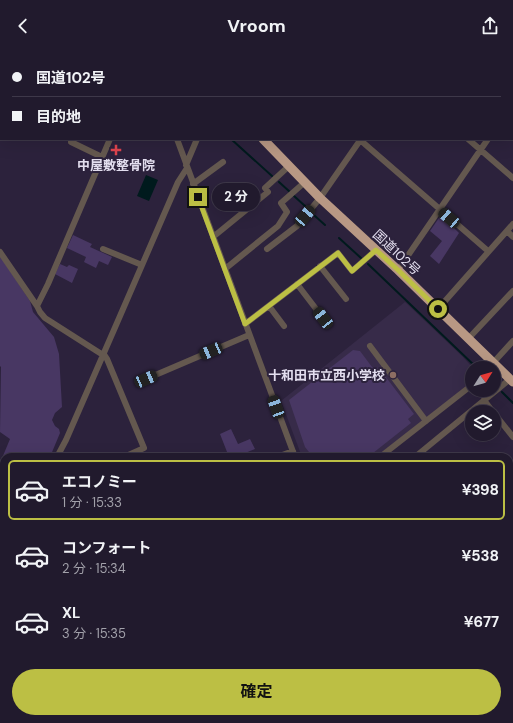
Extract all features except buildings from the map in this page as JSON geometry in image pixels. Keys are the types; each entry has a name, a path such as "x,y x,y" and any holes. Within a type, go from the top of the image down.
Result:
{"highway":[{"name":"国道102号","path":"264,140 320,198 398,270 489,361"},
{"name":"国道102号","path":"501,372 511,381"}],"street":[{"path":"72,140 71,142 102,157"},
{"path":"37,306 48,284 110,140"},
{"path":"177,140 294,453"},
{"path":"59,453 197,140"},
{"path":"267,249 297,226 320,198 359,140"},
{"path":"361,140 488,251"},
{"path":"469,140 513,178"},
{"path":"398,270 487,140"},
{"path":"193,184 223,162"},
{"path":"213,237 268,192 265,188 289,166"},
{"path":"225,269 278,226 287,212 281,203 305,182"},
{"path":"438,309 513,224"},
{"path":"507,231 513,237"},
{"path":"103,249 142,265"},
{"path":"245,324 338,253 352,271 376,250"},
{"path":"0,252 45,318 103,354 107,359 144,448 133,453"},
{"path":"320,266 346,299"},
{"path":"297,284 323,318"},
{"path":"468,339 513,291"},
{"path":"269,306 284,326"},
{"path":"146,379 249,335"},
{"path":"498,361 513,341"},
{"path":"370,346 426,421"},
{"path":"420,453 484,400 511,381"},
{"path":"385,453 465,390"},
{"path":"484,400 488,405"},
{"path":"501,421 513,437"}],"shaded area":[{"path":"146,175 158,180 149,201 137,196"},
{"path":"441,215 459,233 439,264 430,256 442,241 430,231"},
{"path":"73,235 92,244 90,247 112,257 108,265 99,261 96,268 84,262 86,257 67,248"},
{"path":"0,256 30,301 33,312 54,337 59,354 62,407 55,413 52,420 55,426 59,429 60,433 52,453 4,453 10,439 0,432"},
{"path":"60,264 67,267 69,265 78,269 72,283 55,274"},
{"name":"十和田市立西小学校","path":"405,302 467,361 465,361 465,387 381,453 300,453 281,401"},
{"path":"353,350 360,351 372,367 379,368 414,414 408,419 411,423 373,453 310,453 305,447 289,400"},
{"path":"231,429 238,444 250,439 255,449 245,453 227,453 220,434"}],"waterway":[{"path":"232,140 272,176"},
{"path":"279,182 290,192"},
{"path":"294,196 305,206"},
{"path":"315,216 325,225"},
{"path":"339,238 361,258"},
{"path":"368,264 470,361"},
{"path":"502,392 513,403"}],"place":[{"name":"中屋敷整骨院","path":"116,150"},
{"name":"十和田市立西小学校","path":"393,375"}],"route":[{"path":"198,197 245,324 338,253 352,271 376,250 438,309"}]}
